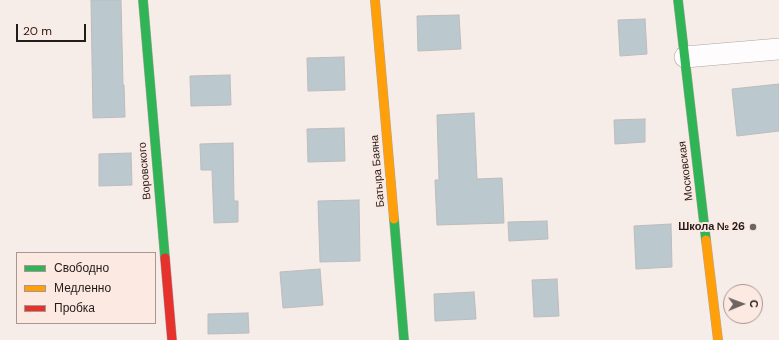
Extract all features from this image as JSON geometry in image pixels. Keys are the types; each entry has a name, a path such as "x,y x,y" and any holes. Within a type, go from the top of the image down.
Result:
{"street":[{"name":"Воровского","path":"142,0 172,340"},
{"name":"Батыра Баяна","path":"375,0 404,340"},
{"name":"Московская","path":"678,0 718,340"},
{"path":"685,57 779,49"}],"building":[{"path":"91,0 121,0 125,117 93,118"},
{"path":"459,15 461,49 418,51 417,16"},
{"path":"645,19 647,54 620,56 618,20"},
{"path":"344,57 345,90 308,91 307,58"},
{"path":"230,75 231,105 191,106 190,76"},
{"path":"779,84 779,131 737,136 732,89"},
{"path":"474,113 477,179 502,178 504,223 437,225 435,180 439,180 437,115"},
{"path":"645,119 645,142 615,144 614,120"},
{"path":"344,128 345,161 308,162 307,129"},
{"path":"233,143 234,201 238,201 238,222 214,223 212,170 201,170 200,144"},
{"path":"131,153 132,185 99,186 99,154"},
{"path":"359,200 360,261 320,262 318,201"},
{"path":"547,221 548,239 509,241 508,222"},
{"path":"671,224 672,267 636,269 634,226"},
{"path":"320,269 323,305 283,308 280,272"},
{"path":"557,279 559,316 534,317 532,280"},
{"path":"474,292 476,319 435,321 434,294"},
{"path":"248,313 249,333 208,334 208,314"}],"traffic: fast":[{"path":"143,0 165,258"},
{"path":"678,0 706,240"},
{"path":"394,219 404,340"}],"traffic: slow":[{"path":"375,0 394,219"},
{"path":"706,240 718,340"}],"traffic: jam":[{"path":"165,258 172,340"}],"place":[{"name":"Школа № 26","path":"753,227"}]}
